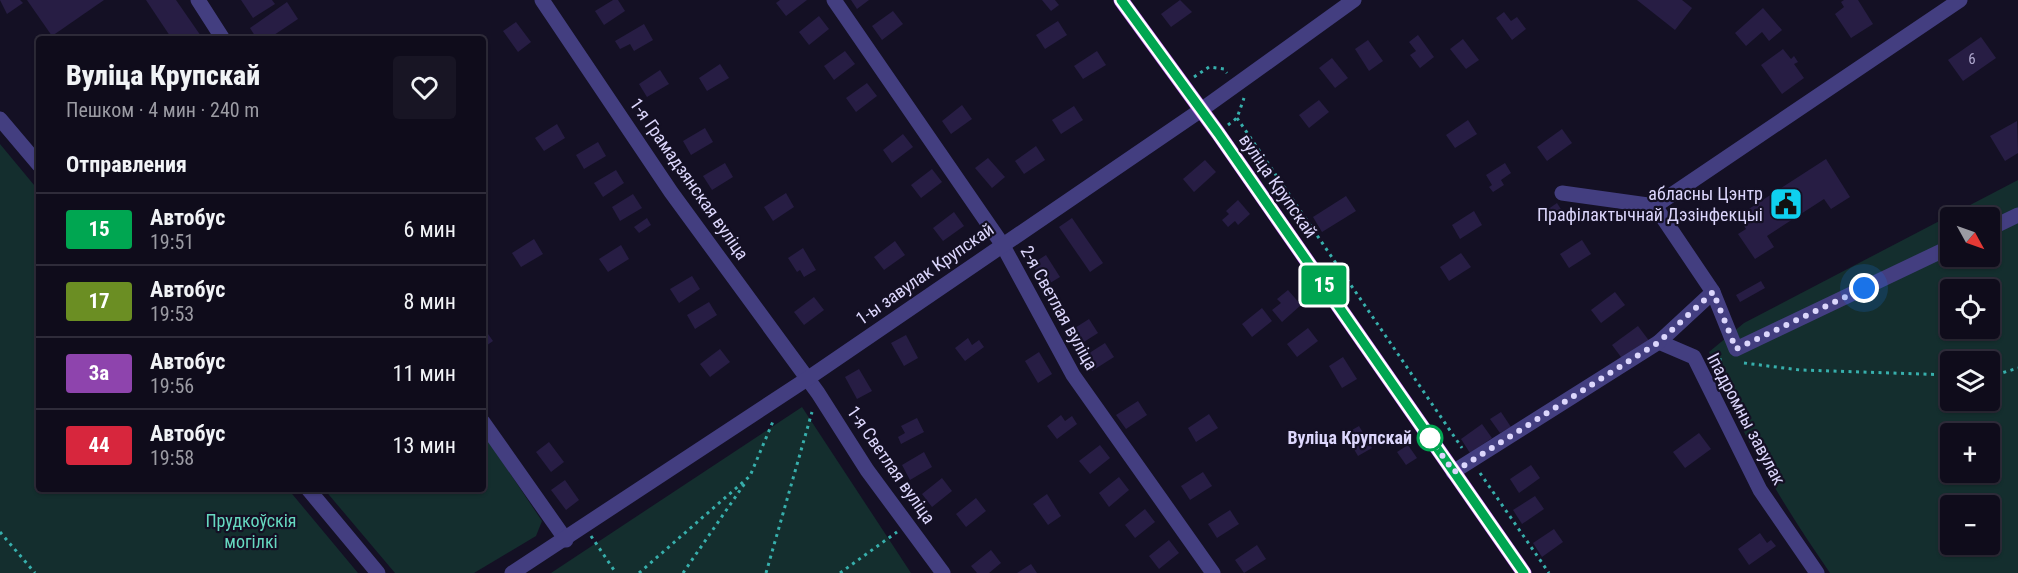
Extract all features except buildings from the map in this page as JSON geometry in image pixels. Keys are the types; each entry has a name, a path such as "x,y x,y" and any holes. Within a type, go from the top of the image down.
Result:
{"main road":[{"name":"вуліца Крупскай","path":"1121,0 1201,110 1524,573"}],"street":[{"path":"198,0 221,36"},
{"name":"1-я Грамадзянская вуліца","path":"542,0 671,192 807,379"},
{"name":"2-я Светлая вуліца","path":"834,0 1002,244 1073,375 1213,573"},
{"name":"1-ы завулак Крупскай","path":"512,573 566,540 807,379 1201,110 1354,0"},
{"path":"1562,193 1655,206 1960,0"},
{"path":"0,119 36,161"},
{"path":"1655,206 1713,292 1736,349 1940,252"},
{"path":"2000,224 2018,215"},
{"path":"1454,472 1659,342 1713,292"},
{"name":"Іпадромны завулак","path":"1659,342 1694,357 1760,490 1817,573"},
{"name":"1-я Светлая вуліца","path":"807,379 867,470 943,573"},
{"path":"486,426 566,540"},
{"path":"310,492 378,573"}],"path":[{"path":"1237,118 1549,573"},
{"path":"1694,357 1729,361"},
{"path":"1741,362 1800,370 1940,375"},
{"path":"2000,374 2018,368"},
{"path":"683,573 750,476 786,393"},
{"path":"766,573 818,393"},
{"path":"639,573 750,476"},
{"path":"840,573 908,524"},
{"path":"585,527 616,573"},
{"path":"0,532 35,573"}],"green space":[{"name":"Прудкоўскія могілкі","path":"0,144 36,187 36,492 290,492 358,573 0,573"},
{"path":"2018,180 2018,573 1830,573 1795,520 1747,439 1709,352 1744,323 1940,221 1940,267 2000,267 2000,207 1966,207"},
{"path":"802,407 911,573 551,573"},
{"path":"486,437 542,521 536,536 474,573 395,573 327,492 486,492"}],"bus line":[{"name":"15","path":"1121,0 1218,133 1524,573"}],"place":[{"name":"абласны Цэнтр Прафілактычнай Дэзінфекцыі","path":"1786,204"},
{"name":"Вуліца Крупскай","path":"1430,438"}],"route":[{"path":"1430,438 1454,472 1659,342 1713,292 1736,349 1864,288"}]}
